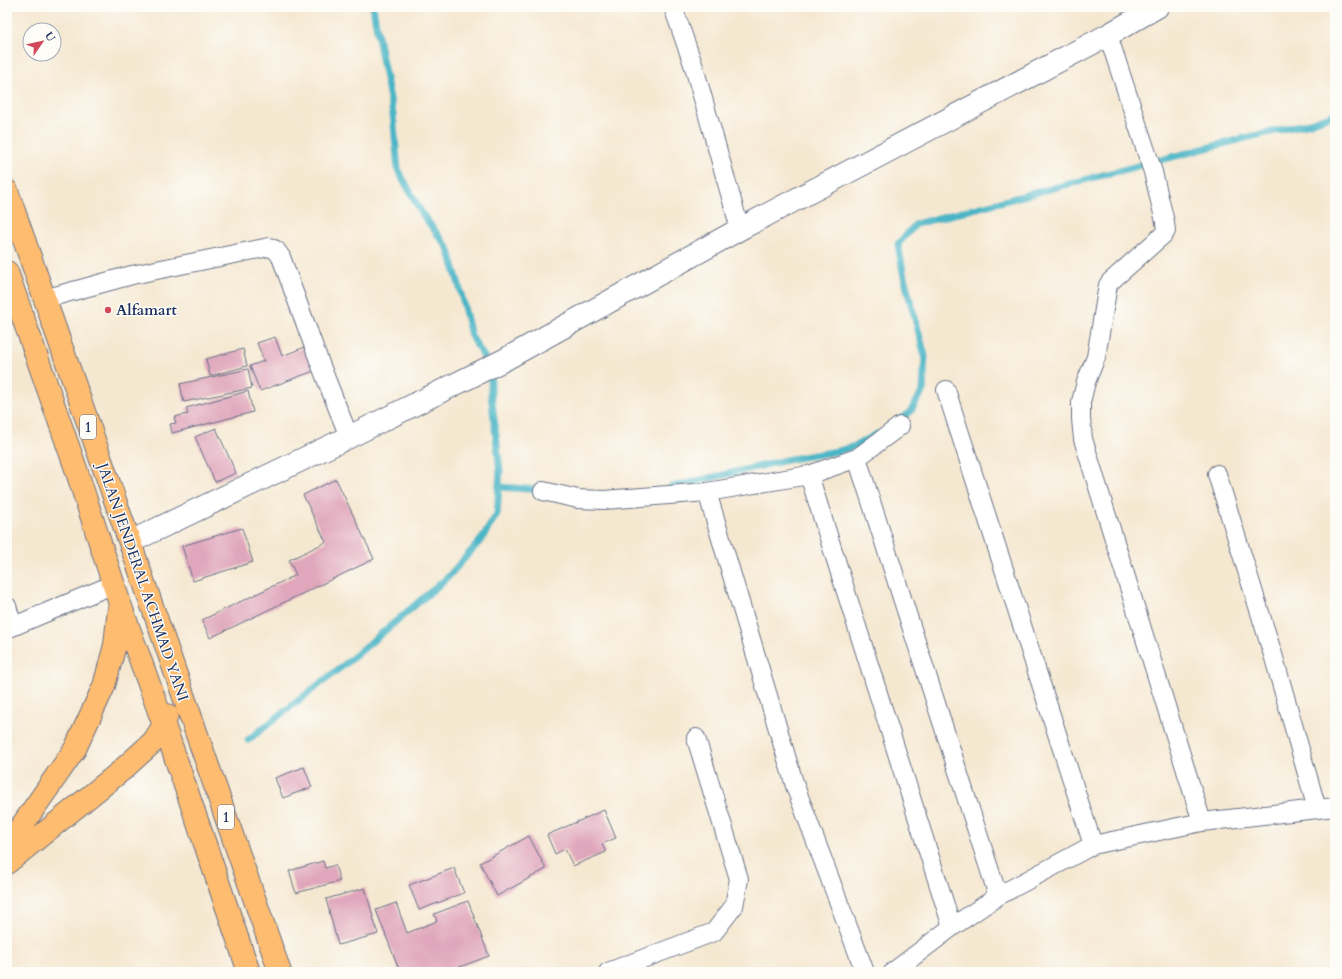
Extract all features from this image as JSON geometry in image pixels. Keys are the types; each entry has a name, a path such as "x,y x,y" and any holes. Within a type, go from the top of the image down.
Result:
{"highway":[{"name":"JALAN JENDERAL ACHMAD YANI","path":"7,191 99,459 130,542 280,972"},
{"name":"JALAN JENDERAL ACHMAD YANI","path":"7,272 75,466 117,594 249,972"},
{"path":"7,847 75,749 104,686 115,644 117,594"},
{"path":"7,862 121,771 153,742 164,725 171,699 172,662"}],"street":[{"path":"673,7 694,66 740,229"},
{"path":"130,542 349,437 504,360 740,229 1108,35 1157,7"},
{"path":"1108,35 1153,172 1166,222 1166,230 1164,234 1108,285 1096,357 1086,382 1082,402 1081,419 1083,439 1202,822"},
{"path":"44,299 132,275 269,247 276,250 281,257 349,437"},
{"path":"946,390 1093,845"},
{"path":"543,491 578,499 604,500 707,492 809,475 856,458 900,426"},
{"path":"856,458 998,896"},
{"path":"1216,474 1274,658 1317,809"},
{"path":"809,475 952,927"},
{"path":"707,492 795,786 865,972"},
{"path":"7,606 10,627 117,594"},
{"path":"608,972 714,932 734,906 738,879 696,738"},
{"path":"893,972 952,927 998,896 1093,845 1202,822 1335,807"}],"building":[{"path":"275,337 282,356 305,347 314,371 260,391 250,366 264,361 257,343"},
{"path":"243,349 247,366 210,376 206,359"},
{"path":"248,369 252,388 184,402 180,384"},
{"path":"248,391 253,412 172,433 170,424 176,423 174,417 188,414 186,408"},
{"path":"216,428 236,473 215,482 195,437"},
{"path":"336,479 374,559 210,638 202,620 296,575 289,560 326,542 303,495"},
{"path":"242,528 253,562 193,581 182,546"},
{"path":"304,767 312,787 283,798 275,778"},
{"path":"604,810 616,838 602,844 606,852 573,866 565,849 555,854 547,835"},
{"path":"529,836 546,869 497,896 480,863"},
{"path":"323,861 325,868 335,865 340,881 296,893 289,871"},
{"path":"454,868 464,893 419,910 409,885"},
{"path":"365,888 378,934 338,945 326,899"},
{"path":"468,901 489,956 446,972 400,972 376,910 396,903 407,933 437,921 434,914"}],"waterway":[{"path":"248,740 349,661 447,578 481,540 497,514 500,471 491,393 491,368 471,336 459,285 448,248 423,215 398,170 393,114 373,7"},
{"path":"896,422 910,412 923,391 925,356 904,277 898,244 916,224 1245,138 1310,123 1335,114"},
{"path":"671,487 791,459 838,451 855,446 877,434"},
{"path":"499,487 543,490"}],"place":[{"name":"Alfamart","path":"108,310"}]}
